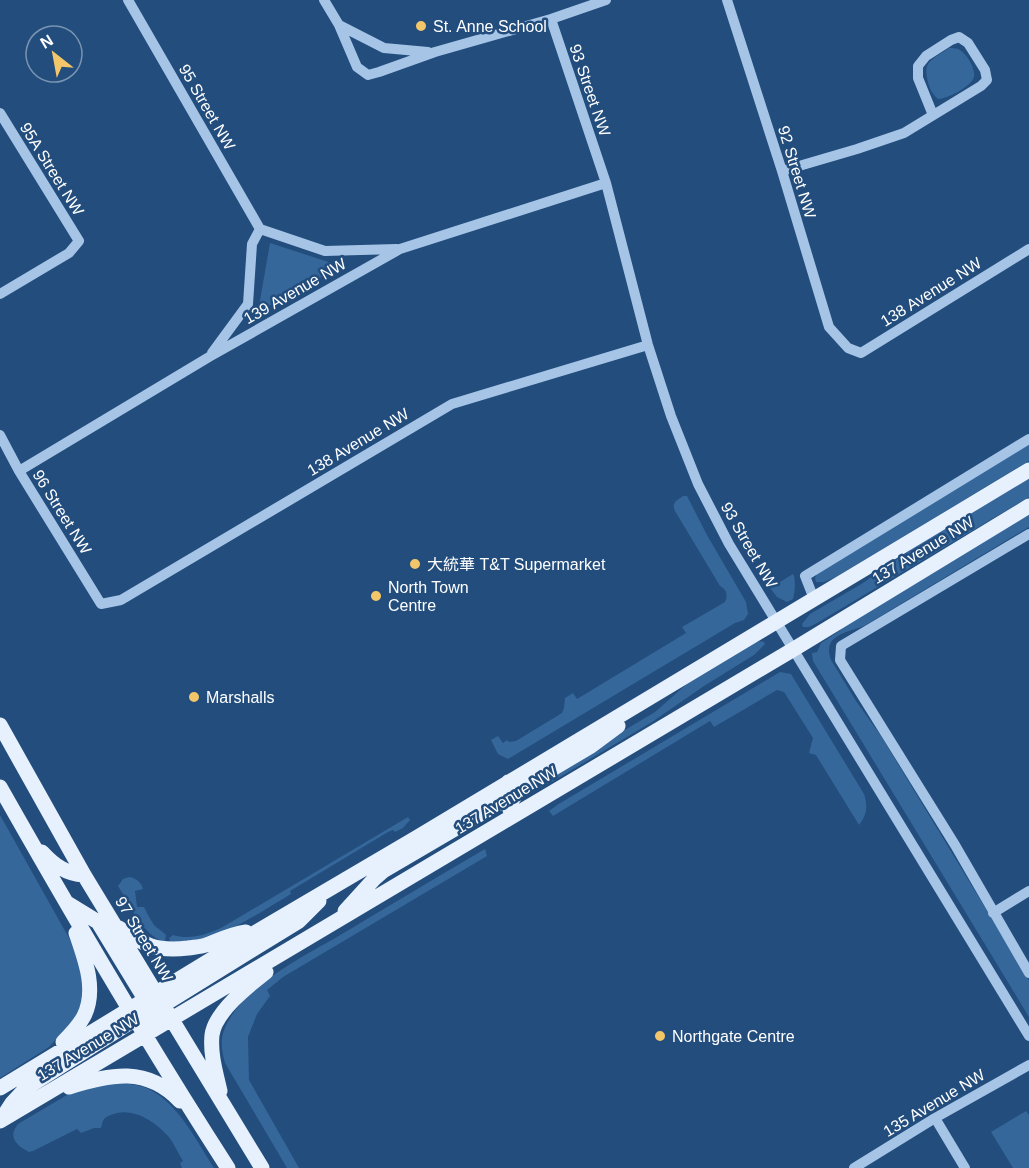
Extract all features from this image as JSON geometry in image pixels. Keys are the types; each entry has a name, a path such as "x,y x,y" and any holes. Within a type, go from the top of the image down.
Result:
{"main road":[{"name":"137 Avenue NW","path":"154,1002 258,931 1029,470"},
{"name":"137 Avenue NW","path":"1,1120 794,650 1029,506"},
{"path":"511,818 510,805 522,787 591,746 677,680"},
{"name":"97 Street NW","path":"0,725 115,926 154,1002 172,1019 262,1168"},
{"path":"335,923 383,871 499,802 506,794 508,782"},
{"path":"0,787 65,902 174,1085 228,1168"},
{"path":"28,837 57,867 84,874"},
{"path":"1,1120 25,1089 132,1014 144,1014 154,1002 299,921 334,886"},
{"path":"65,902 98,922 154,1002 145,1034"},
{"path":"49,1057 83,1018 90,995 83,954 65,902"},
{"path":"115,926 140,943 171,950 203,946 236,933 258,931"},
{"path":"223,1103 213,1059 212,1036 216,1021 254,981 295,946"},
{"name":"137 Avenue NW","path":"0,1088 49,1057 132,1014"},
{"path":"45,1094 96,1078 141,1077 152,1081 174,1096 198,1121"}],"street":[{"name":"95 Street NW","path":"128,0 260,229"},
{"path":"324,0 339,25 357,68 368,75 606,0"},
{"name":"92 Street NW","path":"728,0 829,327 848,348"},
{"name":"93 Street NW","path":"551,19 606,183 648,345 671,416 699,484 729,544 1029,1036"},
{"path":"339,25 384,48 435,52"},
{"path":"782,171 904,132 933,115 981,86 987,80 985,70 968,43 959,37 926,56 918,66 918,78 933,115"},
{"name":"95A Street NW","path":"0,113 79,241 69,253 0,294"},
{"name":"139 Avenue NW","path":"19,471 209,357 400,249 606,183"},
{"path":"209,357 248,304 252,244 260,229 325,251 400,249"},
{"name":"138 Avenue NW","path":"848,348 861,353 1029,249"},
{"name":"138 Avenue NW","path":"101,604 121,600 452,404 648,345"},
{"name":"96 Street NW","path":"0,435 19,471 101,604"},
{"path":"814,599 805,576 1029,439"},
{"path":"1029,534 841,646 840,660 949,835 1029,973"},
{"path":"993,913 1029,891"},
{"name":"135 Avenue NW","path":"854,1168 935,1118 1029,1065"},
{"path":"935,1118 965,1168"}],"shaded area":[{"path":"949,48 961,51 967,57 972,65 974,77 959,91 938,99 930,87 926,69 930,61"},
{"path":"270,243 341,266 258,312"},
{"path":"1029,444 1029,461 834,578 816,582 817,574"},
{"path":"1029,477 1029,497 817,623 803,627 802,624 810,614 863,583 923,541"},
{"path":"683,496 687,496 746,602 748,614 744,620 735,623 508,759 498,754 491,740 498,736 503,743 507,740 516,741 562,713 565,698 573,693 577,699 686,633 682,627 725,602 727,595 725,591 675,511 674,504"},
{"path":"1029,513 1029,527 864,626 837,636 830,645 829,652 831,660 856,701 881,736 1029,980 1029,1017 813,661 812,653 817,652 821,643 841,630 839,627"},
{"path":"793,574 794,596 787,602 777,597 770,588"},
{"path":"760,641 765,644 754,655 652,722 550,783 530,789 531,786 655,712 688,683 751,644"},
{"path":"780,672 791,674 864,794 866,810 859,825 816,755 809,753 813,738 784,692 777,690 714,727 710,721 553,816 549,811 557,805"},
{"path":"0,815 78,954 84,999 79,1014 49,1047 0,1078"},
{"path":"408,817 410,820 403,828 395,832 393,830 388,832 290,891 291,894 250,919 205,939 172,946 169,938 173,935 197,936 221,928"},
{"path":"485,849 487,856 283,977 267,990 270,996 257,1014 248,1037 249,1080 299,1168 287,1168 225,1063 222,1036 234,1012 256,988 284,968"},
{"path":"129,877 138,881 143,889 135,891 137,907 144,907 154,925 166,935 165,942 157,939 144,927 118,886 123,879"},
{"path":"111,1081 144,1087 166,1101 192,1133 214,1168 182,1168 180,1163 183,1161 168,1136 151,1122 138,1115 124,1112 104,1119 101,1128 81,1133 77,1129 33,1151 29,1152 15,1141 13,1133 18,1124 72,1092"},
{"path":"1026,1111 1029,1115 1029,1168 1013,1168 991,1132"}],"place":[{"name":"St. Anne School","path":"421,26"},
{"name":"大統華 T&T Supermarket","path":"415,564"},
{"name":"North Town Centre","path":"376,596"},
{"name":"Marshalls","path":"194,697"},
{"name":"Northgate Centre","path":"660,1036"}]}
